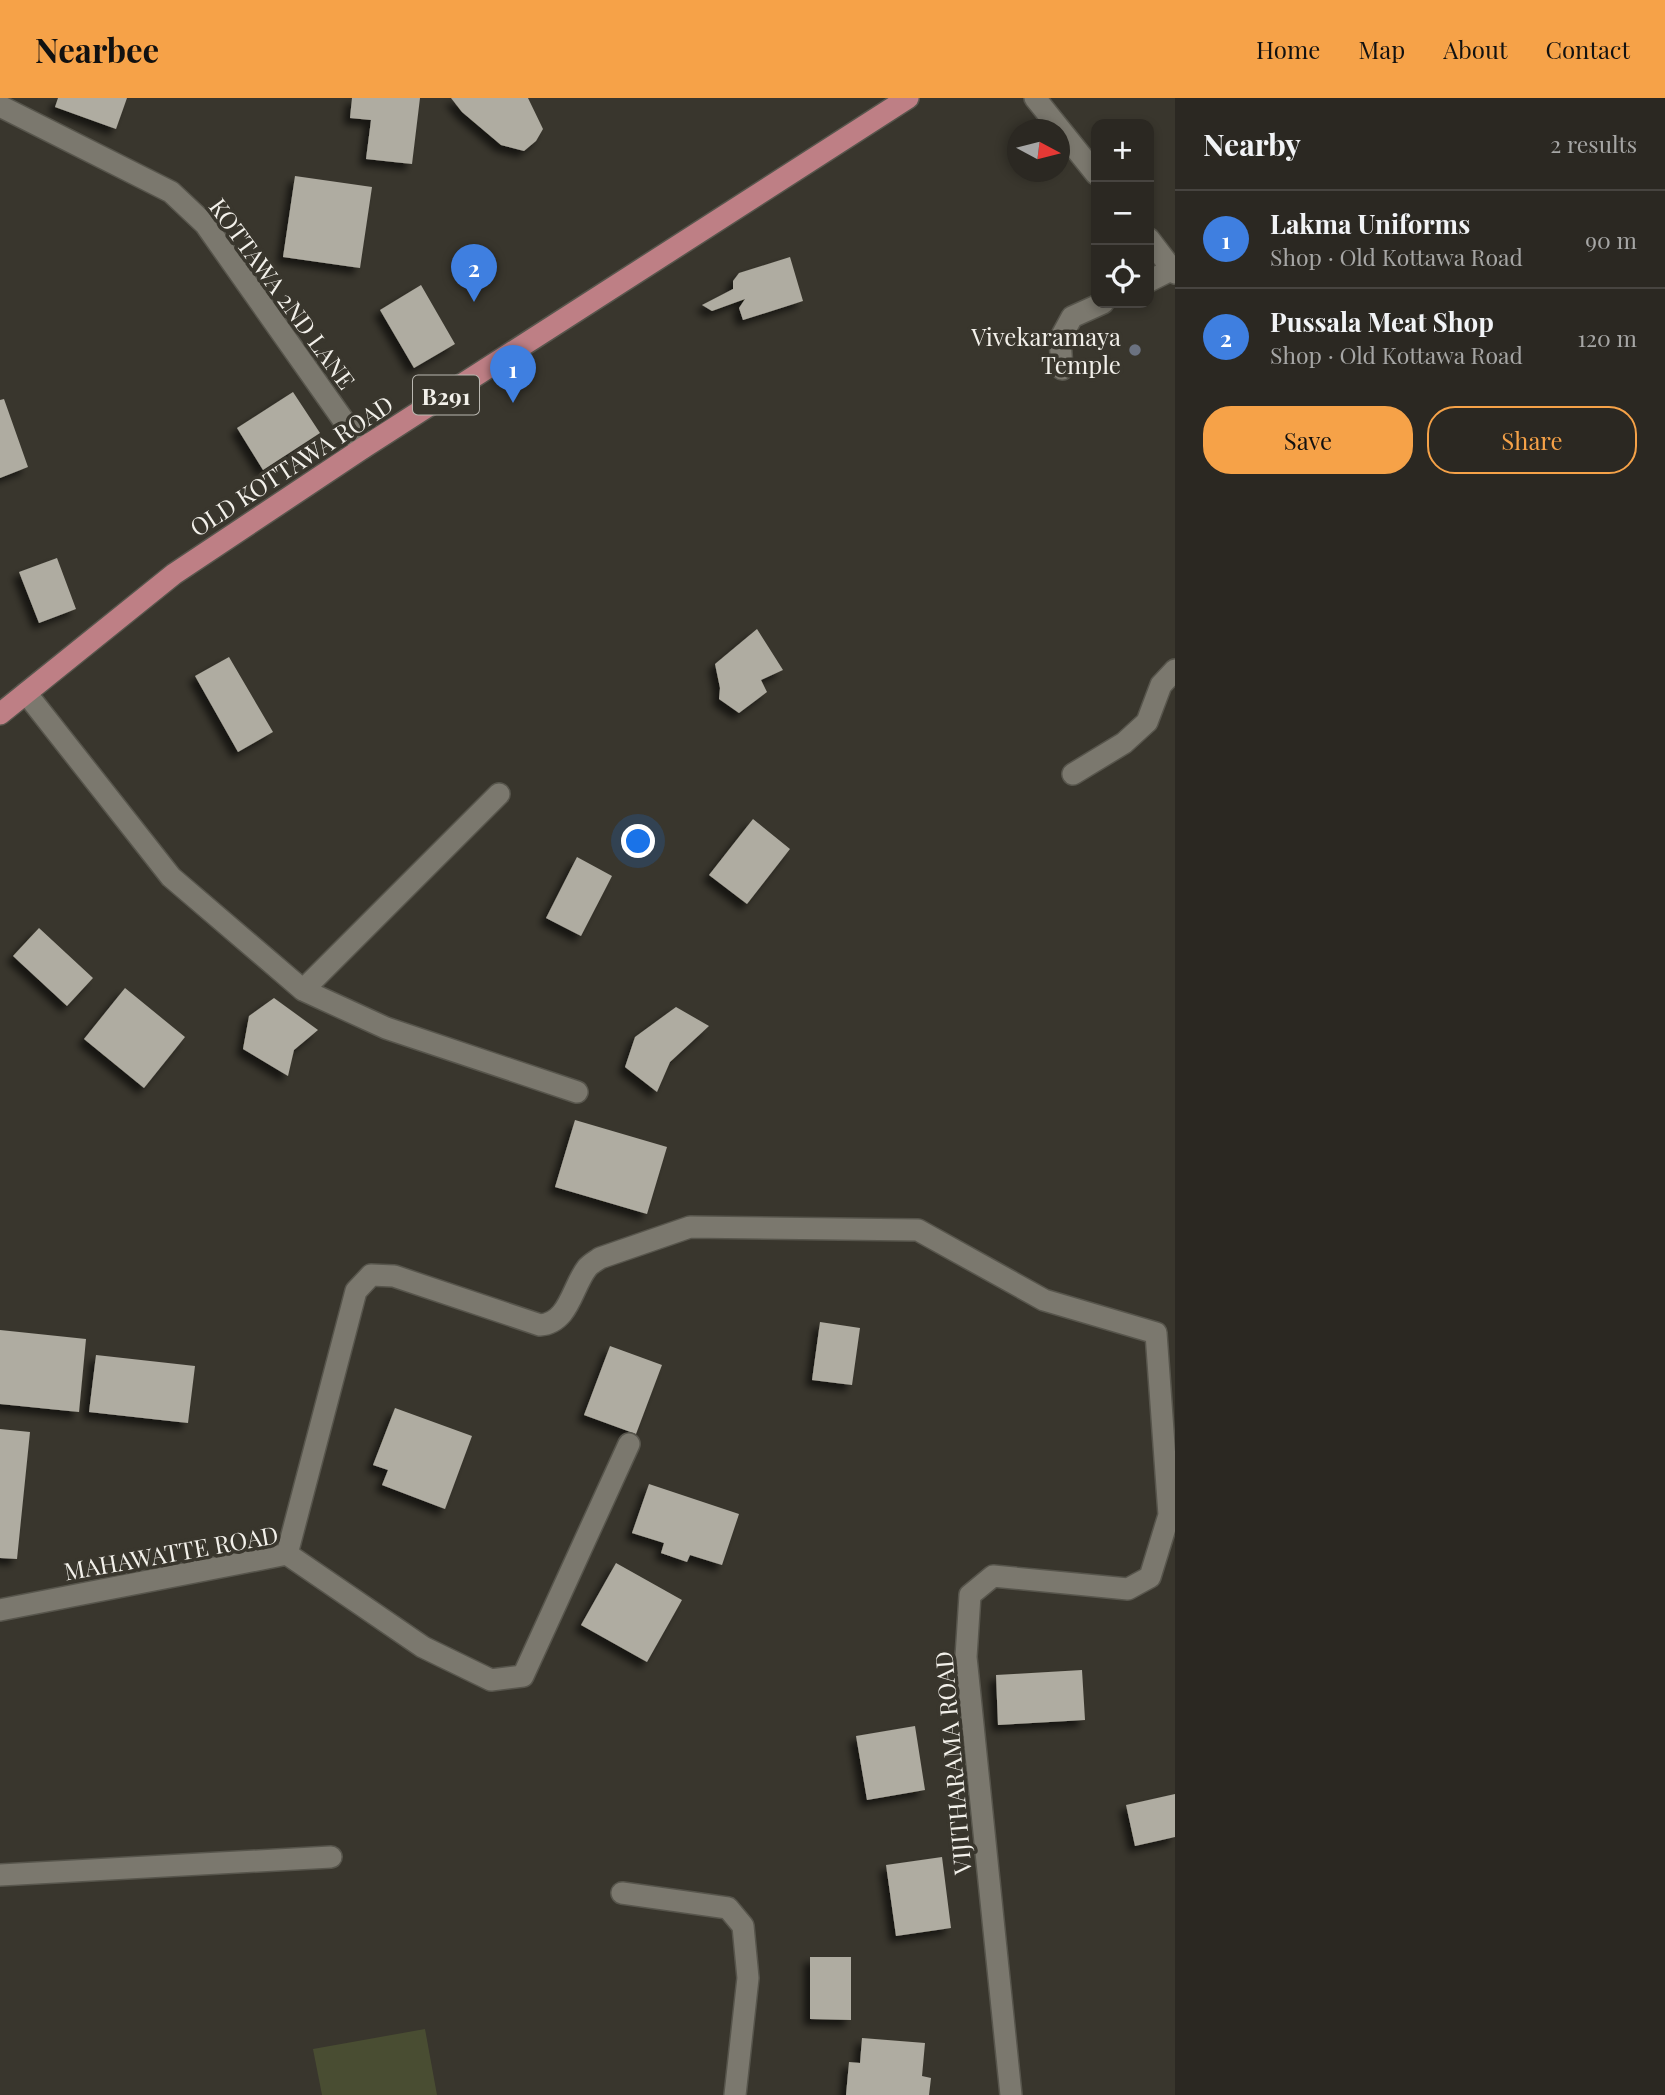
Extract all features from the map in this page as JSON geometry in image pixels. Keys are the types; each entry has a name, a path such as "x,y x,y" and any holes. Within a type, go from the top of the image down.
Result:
{"main road":[{"name":"OLD KOTTAWA ROAD","path":"0,714 174,574 363,448 908,98"}],"street":[{"path":"1035,98 1091,168"},
{"name":"KOTTAWA 2ND LANE","path":"0,106 171,192 205,224 363,448"},
{"path":"1154,245 1174,271 1154,279"},
{"path":"1062,369 1060,339 1072,317 1092,308"},
{"path":"1073,774 1124,744 1147,722 1161,685 1175,670"},
{"path":"26,693 171,877 303,990 386,1028 577,1092"},
{"path":"303,990 499,794"},
{"name":"VIJITHARAMA ROAD","path":"287,1554 356,1291 371,1275 394,1276 540,1325 549,1324 563,1314 587,1267 600,1258 690,1227 918,1230 1044,1300 1165,1331 1170,1515 1150,1577 1128,1589 993,1576 971,1595 966,1657 1011,2095"},
{"name":"MAHAWATTE ROAD","path":"0,1610 287,1554 423,1647 491,1680 523,1676 629,1444"},
{"path":"0,1875 331,1857"},
{"path":"622,1894 728,1908 743,1926 748,1979 735,2095"}],"green space":[{"path":"425,2029 437,2095 322,2095 313,2049"}],"building":[{"path":"58,98 127,98 116,129 55,107"},
{"path":"352,98 420,98 412,164 366,159 371,120 350,118"},
{"path":"451,98 528,98 543,129 536,141 524,151 501,145 462,112"},
{"path":"295,176 372,187 360,268 283,257"},
{"path":"790,257 803,301 743,320 739,308 745,299 712,311 702,305 733,289 733,281 739,273"},
{"path":"421,285 455,344 414,368 380,310"},
{"path":"293,392 320,433 263,470 237,428"},
{"path":"4,399 28,467 0,478 0,400"},
{"path":"57,558 76,609 39,623 19,572"},
{"path":"757,629 783,670 761,680 767,692 739,713 719,699 720,688 715,664"},
{"path":"229,657 273,732 238,752 195,676"},
{"path":"753,819 790,849 747,904 709,875"},
{"path":"577,857 612,876 581,936 546,918"},
{"path":"39,928 93,978 67,1006 13,956"},
{"path":"125,988 185,1037 144,1088 84,1039"},
{"path":"274,998 318,1030 294,1050 288,1076 243,1049 249,1016"},
{"path":"676,1007 709,1026 670,1062 657,1092 625,1067 635,1037"},
{"path":"575,1120 667,1147 647,1214 555,1187"},
{"path":"820,1322 860,1328 852,1385 812,1380"},
{"path":"0,1330 86,1339 79,1412 0,1404"},
{"path":"610,1346 662,1365 636,1434 584,1415"},
{"path":"96,1355 195,1366 188,1423 89,1412"},
{"path":"395,1408 472,1436 445,1509 382,1485 388,1470 373,1465"},
{"path":"0,1429 30,1432 17,1559 0,1558"},
{"path":"649,1484 739,1514 722,1565 690,1555 687,1562 661,1553 664,1543 632,1533"},
{"path":"616,1563 682,1600 647,1662 581,1625"},
{"path":"1082,1670 1085,1720 998,1725 996,1675"},
{"path":"915,1726 925,1790 867,1800 856,1736"},
{"path":"1175,1794 1175,1837 1135,1846 1126,1805"},
{"path":"942,1857 951,1928 896,1936 886,1865"},
{"path":"810,1957 851,1957 851,2020 810,2019"},
{"path":"862,2038 925,2043 922,2076 931,2078 929,2095 846,2095 849,2062 860,2063"}],"place":[{"name":"Pussala Meat Shop","path":"474,302"},
{"name":"Vivekaramaya Temple","path":"1135,350"},
{"name":"Lakma Uniforms","path":"513,403"}]}
